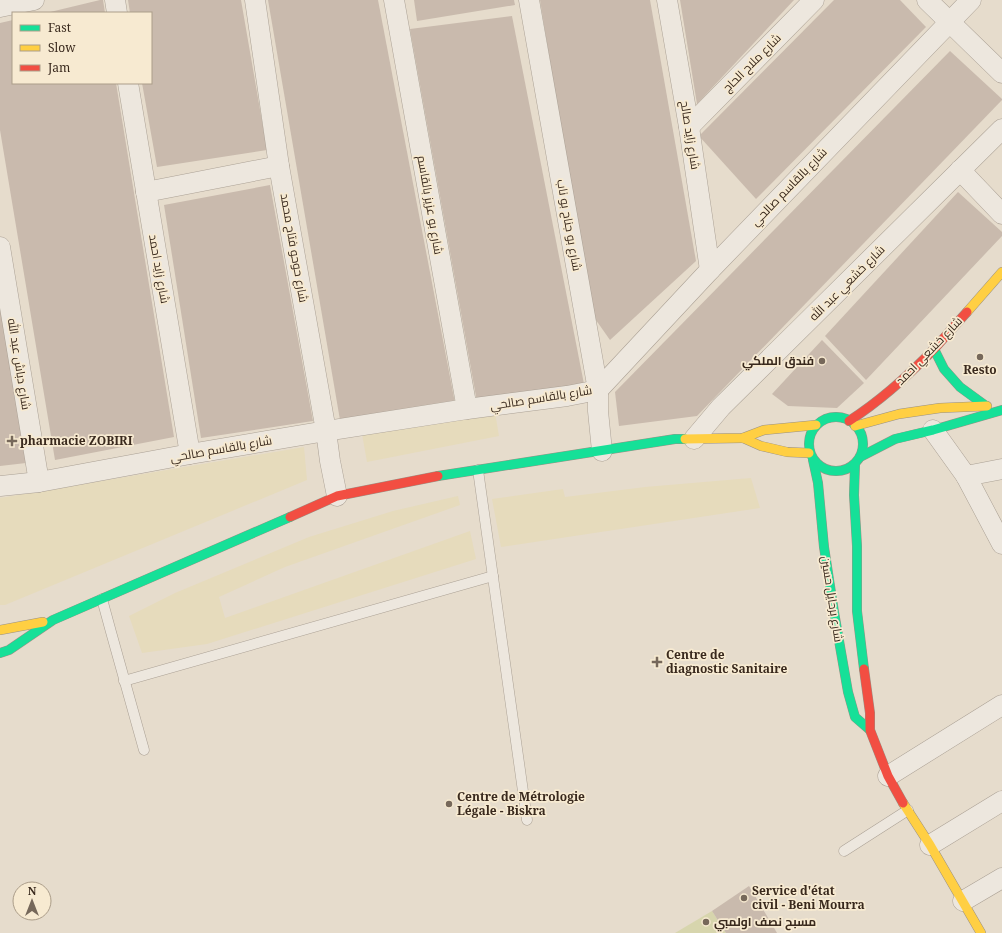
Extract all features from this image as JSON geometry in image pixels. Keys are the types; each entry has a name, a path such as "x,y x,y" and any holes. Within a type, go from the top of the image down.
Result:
{"street":[{"path":"0,7 34,0"},
{"path":"115,0 117,12"},
{"name":"شارع حوحو فتاح محمد","path":"255,0 279,166 337,496"},
{"name":"شارع بو عزيز بالقاسم","path":"394,0 467,409"},
{"name":"شارع بو جناح بو ناب","path":"529,0 598,390 598,411 602,451"},
{"name":"شارع زايد صالح","path":"667,0 690,127 710,270"},
{"name":"شارع ملاح الحاج","path":"690,127 814,0"},
{"path":"927,0 1002,73"},
{"name":"شارع بالقاسم صالحي","path":"0,486 39,482 326,431 467,409 567,396 598,390 710,270 971,0"},
{"name":"شارع زايد احمد","path":"128,84 190,454"},
{"name":"شارع خشعي عبد الله","path":"694,439 721,407 1002,129"},
{"path":"146,192 279,166"},
{"path":"960,170 1002,214"},
{"name":"شارع دباش عبد الله","path":"0,247 39,482"},
{"name":"شارع خشعي احمد","path":"852,423 894,387 934,349 1002,272"},
{"path":"934,349 944,369 960,387 986,406"},
{"path":"852,423 940,408 1002,405"},
{"path":"857,460 862,449 862,441 860,432 852,423 841,418 832,417 816,425 811,433 809,442 811,456 820,466 829,470 838,471 847,469 857,460 895,439 933,430 1002,410"},
{"path":"0,630 52,620 337,496 448,474 675,439 742,438 764,430 816,425"},
{"path":"933,430 966,476 1002,544"},
{"path":"742,438 768,448 811,456"},
{"name":"شارع برحايل حسين","path":"811,456 818,483 824,547 848,692 855,716 870,730"},
{"name":"شارع برحايل حسين","path":"857,460 854,495 857,546 857,611 870,713 870,730 888,776 981,933"},
{"path":"966,476 1002,469"},
{"path":"0,653 9,650 52,620"},
{"path":"888,776 1002,705"},
{"path":"930,845 1002,801"},
{"path":"963,902 1002,878"}],"lane":[{"path":"478,470 527,820"},
{"path":"124,682 493,576"},
{"path":"102,599 144,750"},
{"path":"844,851 908,810"}],"shaded area":[{"path":"495,412 499,436 367,462 362,434"},
{"path":"304,447 307,480 5,605 0,605 0,498"},
{"path":"751,478 760,508 501,547 492,499 563,489 565,497 645,487"},
{"path":"458,496 460,505 285,567 219,597 225,618 470,531 476,559 207,644 142,653 129,616 175,593 309,537 393,511"},
{"name":"مسبح نصف اولمبي","path":"712,911 726,933 675,933"}],"building":[{"path":"103,0 105,12 50,12"},
{"path":"128,0 241,0 267,150 157,167 142,84 152,84 152,12 130,12"},
{"path":"268,0 378,0 455,403 340,420"},
{"path":"414,0 514,0 515,5 417,21"},
{"path":"540,0 650,0 696,261 610,340 591,313"},
{"path":"680,0 794,0 697,104"},
{"path":"834,0 900,0 926,27 756,199 699,136"},
{"path":"512,16 584,384 477,402 410,29"},
{"path":"12,20 12,84 116,84 174,437 55,460 0,130 0,23"},
{"path":"950,51 1002,100 697,416 619,426 615,392"},
{"path":"270,185 313,421 201,438 164,205"},
{"path":"958,192 1002,232 1002,236 866,380 825,336"},
{"path":"0,292 26,463 0,466"},
{"name":"فندق الملكي","path":"822,340 864,383 837,408 788,406 772,394"},
{"name":"Service d'état civil - Beni Mourra","path":"749,886 777,933 726,933 712,911"}],"traffic: fast":[{"path":"934,349 944,369 960,387 986,406"},
{"path":"860,457 895,439 933,430 1002,410"},
{"path":"836,417 846,419 855,425 861,434 863,444 861,454 855,463 846,469 836,471 826,469 817,463 811,454 809,444 811,434 817,425 826,419 836,417"},
{"path":"438,476 675,439 685,439"},
{"path":"813,460 818,483 824,547 848,692 855,717 870,730"},
{"path":"855,464 854,495 857,546 857,611 864,669"},
{"path":"0,653 9,650 53,620 290,517"}],"traffic: slow":[{"path":"967,312 1002,272"},
{"path":"855,426 899,414 940,408 987,406"},
{"path":"685,439 743,438 764,430 816,425"},
{"path":"743,438 761,446 787,452 809,453"},
{"path":"0,630 43,622"},
{"path":"903,803 930,845 981,933"}],"traffic: jam":[{"path":"849,421 883,397 914,369 967,312"},
{"path":"290,517 337,496 438,476"},
{"path":"864,669 870,713 870,730 888,776 903,803"}],"place":[{"name":"Resto","path":"980,357"},
{"name":"فندق الملكي","path":"822,361"},
{"name":"pharmacie ZOBIRI","path":"12,441"},
{"name":"Centre de diagnostic Sanitaire","path":"657,662"},
{"name":"Centre de Métrologie Légale - Biskra","path":"449,804"},
{"name":"Service d'état civil - Beni Mourra","path":"744,898"},
{"name":"مسبح نصف اولمبي","path":"706,922"}]}
